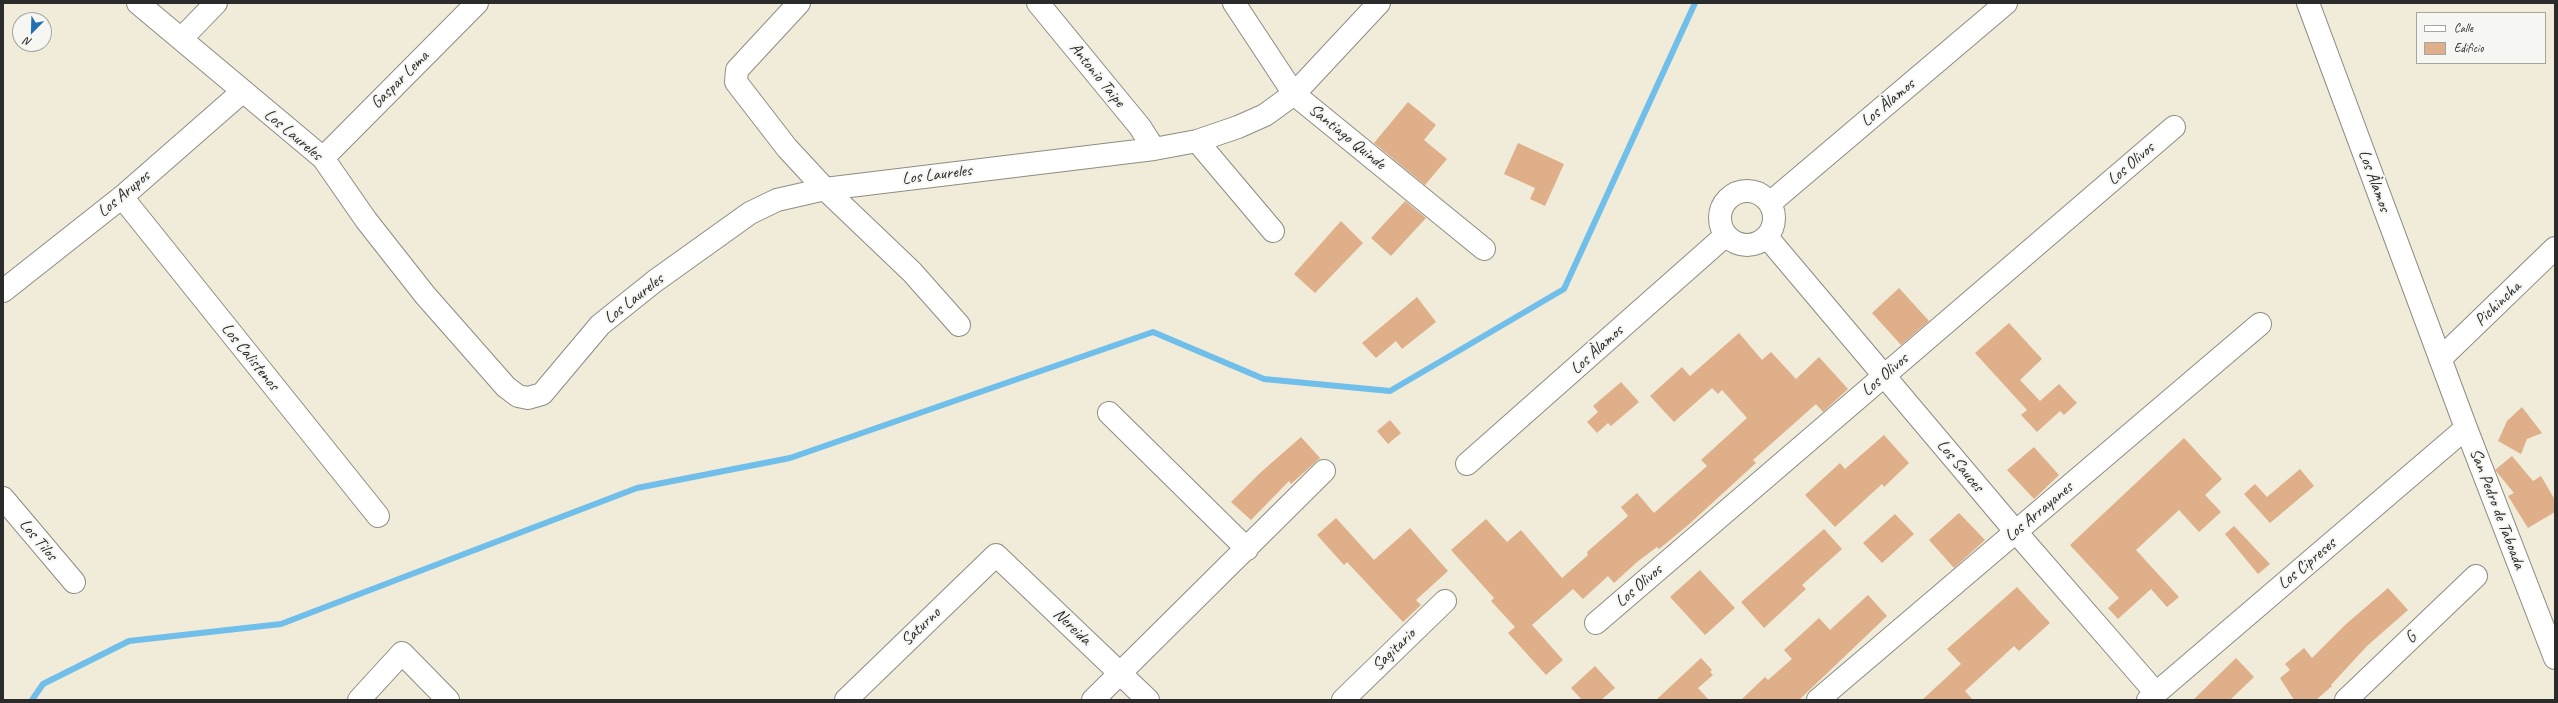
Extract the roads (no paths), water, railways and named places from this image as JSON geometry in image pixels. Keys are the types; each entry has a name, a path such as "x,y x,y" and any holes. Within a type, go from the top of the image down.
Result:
{"street":[{"name":"Los Laureles","path":"138,3 182,38 242,92 323,158 366,220 425,295 506,387 518,396 528,398 542,394 600,325 655,281 750,213 777,200 825,189 1154,149 1196,141 1238,127 1265,115 1294,94 1379,3"},
{"path":"182,38 216,3"},
{"name":"Gaspar Lema","path":"323,158 477,3"},
{"path":"799,3 737,70 736,77 738,86 787,148 825,189 912,272 959,325"},
{"name":"Antonio Taipe","path":"1038,3 1140,127 1154,149"},
{"name":"Santiago Quinde","path":"1234,3 1294,94 1484,249"},
{"name":"Los Àlamos","path":"1770,203 2006,3"},
{"name":"Los Àlamos","path":"2308,3 2440,359"},
{"name":"Los Arupos","path":"3,291 122,197 242,92"},
{"name":"Los Olivos","path":"1596,623 2174,127"},
{"path":"1196,141 1273,231"},
{"path":"1747,191 1756,192 1770,203 1774,220 1772,230 1767,237 1750,245 1741,245 1726,235 1721,224 1721,210 1731,196 1747,191"},
{"name":"Los Calistenos","path":"122,197 378,516"},
{"name":"Los Àlamos","path":"1467,464 1726,235"},
{"name":"Los Sauces","path":"1767,237 2152,696"},
{"name":"Pichincha","path":"2440,359 2555,248"},
{"name":"Los Arrayanes","path":"1818,700 2260,324"},
{"name":"San Pedro de Taboada","path":"2440,359 2466,428 2553,642"},
{"path":"1109,412 1247,549"},
{"name":"Los Cipreses","path":"2152,696 2466,428"},
{"path":"1093,700 1324,471"},
{"name":"Los Tilos","path":"3,498 74,582"},
{"name":"Nereida","path":"996,555 1148,700"},
{"name":"Saturno","path":"846,700 996,555"},
{"name":"G","path":"2346,700 2476,576"},
{"name":"Sagitario","path":"1343,700 1445,601"},
{"path":"359,700 402,653 448,700"}],"waterway":[{"path":"32,700 43,684 129,641 281,624 637,488 790,458 1153,332 1264,379 1390,391 1564,289 1695,3"}]}
